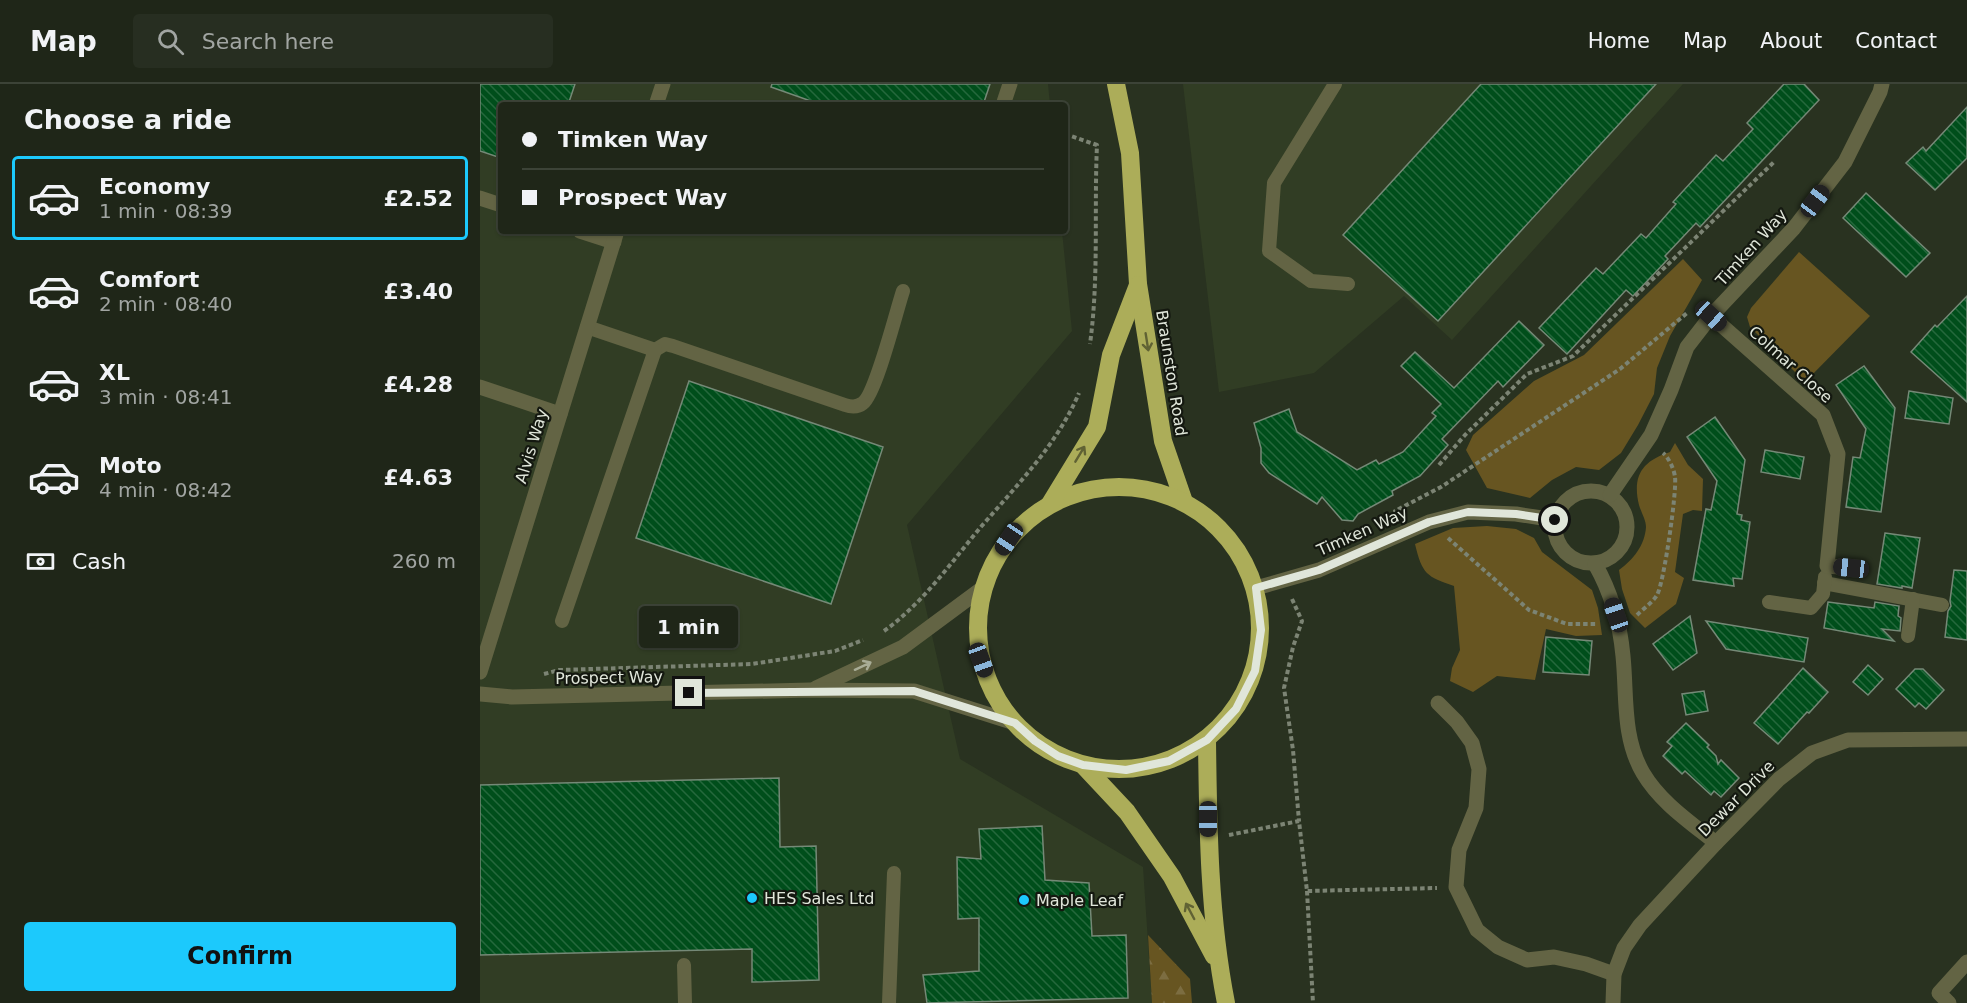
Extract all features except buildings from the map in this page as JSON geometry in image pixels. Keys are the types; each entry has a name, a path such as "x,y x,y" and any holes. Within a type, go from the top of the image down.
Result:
{"highway":[{"name":"Braunston Road","path":"1116,84 1130,153 1138,284 1163,441 1184,502"},
{"name":"Braunston Road","path":"1050,504 1097,427 1111,355 1138,284"},
{"path":"1140,488 1184,502 1215,523 1240,553 1256,588 1261,630 1255,671 1236,709 1207,740 1169,761 1126,770 1083,765 1058,756 1035,741 1015,723 994,694 981,660 978,623 984,587 994,562 1009,539 1028,519 1050,504 1094,489 1140,488"},
{"path":"1207,740 1208,839 1218,963 1226,1003"},
{"path":"1083,765 1126,813 1172,877 1218,963"}],"street":[{"path":"657,102 663,84"},
{"path":"1004,102 1010,84"},
{"name":"Timken Way","path":"1610,495 1648,440 1671,390 1687,346 1711,316 1794,228 1845,162 1882,84"},
{"path":"480,198 498,204"},
{"name":"Alvis Way","path":"480,672 615,236"},
{"name":"Colmar Close","path":"1711,316 1823,415 1838,454 1827,566"},
{"path":"480,387 560,414"},
{"path":"1595,490 1610,495 1626,514 1627,536 1618,553 1607,560 1595,564 1584,563 1572,558 1559,545 1555,533 1555,520 1560,508 1571,496 1583,491 1595,490"},
{"name":"Timken Way","path":"1256,588 1319,570 1429,522 1468,512 1516,514 1555,520"},
{"path":"1595,564 1604,580 1618,624 1623,656 1624,698 1631,742 1643,772 1665,801 1716,843"},
{"path":"1827,566 1851,568"},
{"name":"Prospect Way","path":"810,690 903,647 984,587"},
{"name":"Prospect Way","path":"480,694 512,697 810,690 914,691 1015,723"},
{"path":"1438,703 1457,722 1472,743 1479,769 1476,808 1459,850 1456,887 1477,930 1498,947 1527,960 1554,957 1586,964 1614,974"},
{"name":"Dewar Drive","path":"1613,1003 1614,974 1624,948 1640,925 1779,779 1812,753 1848,740 1967,739"},
{"path":"1939,1000 1967,962"}],"lane":[{"path":"1335,84 1274,183 1269,250 1311,281 1348,284"},
{"path":"562,621 655,350 665,344 673,346 855,407 863,403 873,386 903,291"},
{"path":"587,327 655,350"},
{"path":"1769,602 1811,608 1822,594 1827,566"},
{"path":"1824,583 1942,605"},
{"path":"1908,636 1913,599"},
{"path":"889,1003 894,873"},
{"path":"684,965 685,1003"}],"path":[{"path":"1068,135 1097,145 1096,248 1089,352"},
{"path":"1439,465 1465,435 1527,374 1574,356 1775,161"},
{"path":"1400,534 1395,511 1441,487 1620,369 1661,336 1685,312 1711,316"},
{"path":"875,635 885,631 910,610 1052,444 1080,392"},
{"path":"1429,522 1529,610 1567,624 1618,624 1634,618 1657,596 1664,574 1674,504 1675,476 1668,457 1648,440"},
{"path":"1284,580 1302,621 1293,647 1284,688 1293,750 1307,891 1313,1003"},
{"path":"537,676 559,670 752,664 835,651 866,639"},
{"path":"1208,839 1299,821"},
{"path":"1307,891 1456,887"}],"shaded area":[{"path":"480,84 1048,84 1050,102 498,102 498,234 1062,234 1072,331 907,525 960,759 1143,867 1152,1003 480,1003"},
{"path":"1183,84 1683,84 1452,340 1404,296 1314,373 1219,392"}],"green space":[{"path":"1799,252 1870,316 1805,382 1750,327 1747,317 1751,308"},
{"path":"1683,259 1702,280 1670,336 1657,368 1654,394 1621,453 1599,470 1576,467 1552,480 1530,498 1487,488 1466,450 1473,435 1534,381 1584,355"},
{"path":"1675,443 1688,465 1703,479 1702,511 1693,510 1683,514 1675,572 1684,578 1676,604 1645,628 1630,613 1622,589 1619,570 1637,552 1645,534 1646,524 1637,495 1638,478 1641,471 1652,460 1670,452"},
{"path":"1487,526 1516,529 1534,538 1542,552 1592,590 1598,608 1602,635 1576,636 1546,629 1535,680 1497,676 1473,692 1450,681 1452,668 1460,650 1454,586 1427,573 1420,562 1415,544 1453,528"},
{"path":"1148,935 1190,979 1192,1003 1152,1003"}],"place":[{"name":"HES Sales Ltd","path":"752,898"},
{"name":"Maple Leaf","path":"1024,900"}],"route":[{"path":"689,693 810,690 914,691 1015,723 1035,741 1058,756 1083,765 1126,770 1169,761 1207,740 1236,709 1255,671 1261,630 1256,588 1319,570 1429,522 1468,512 1516,514 1555,520"}]}
